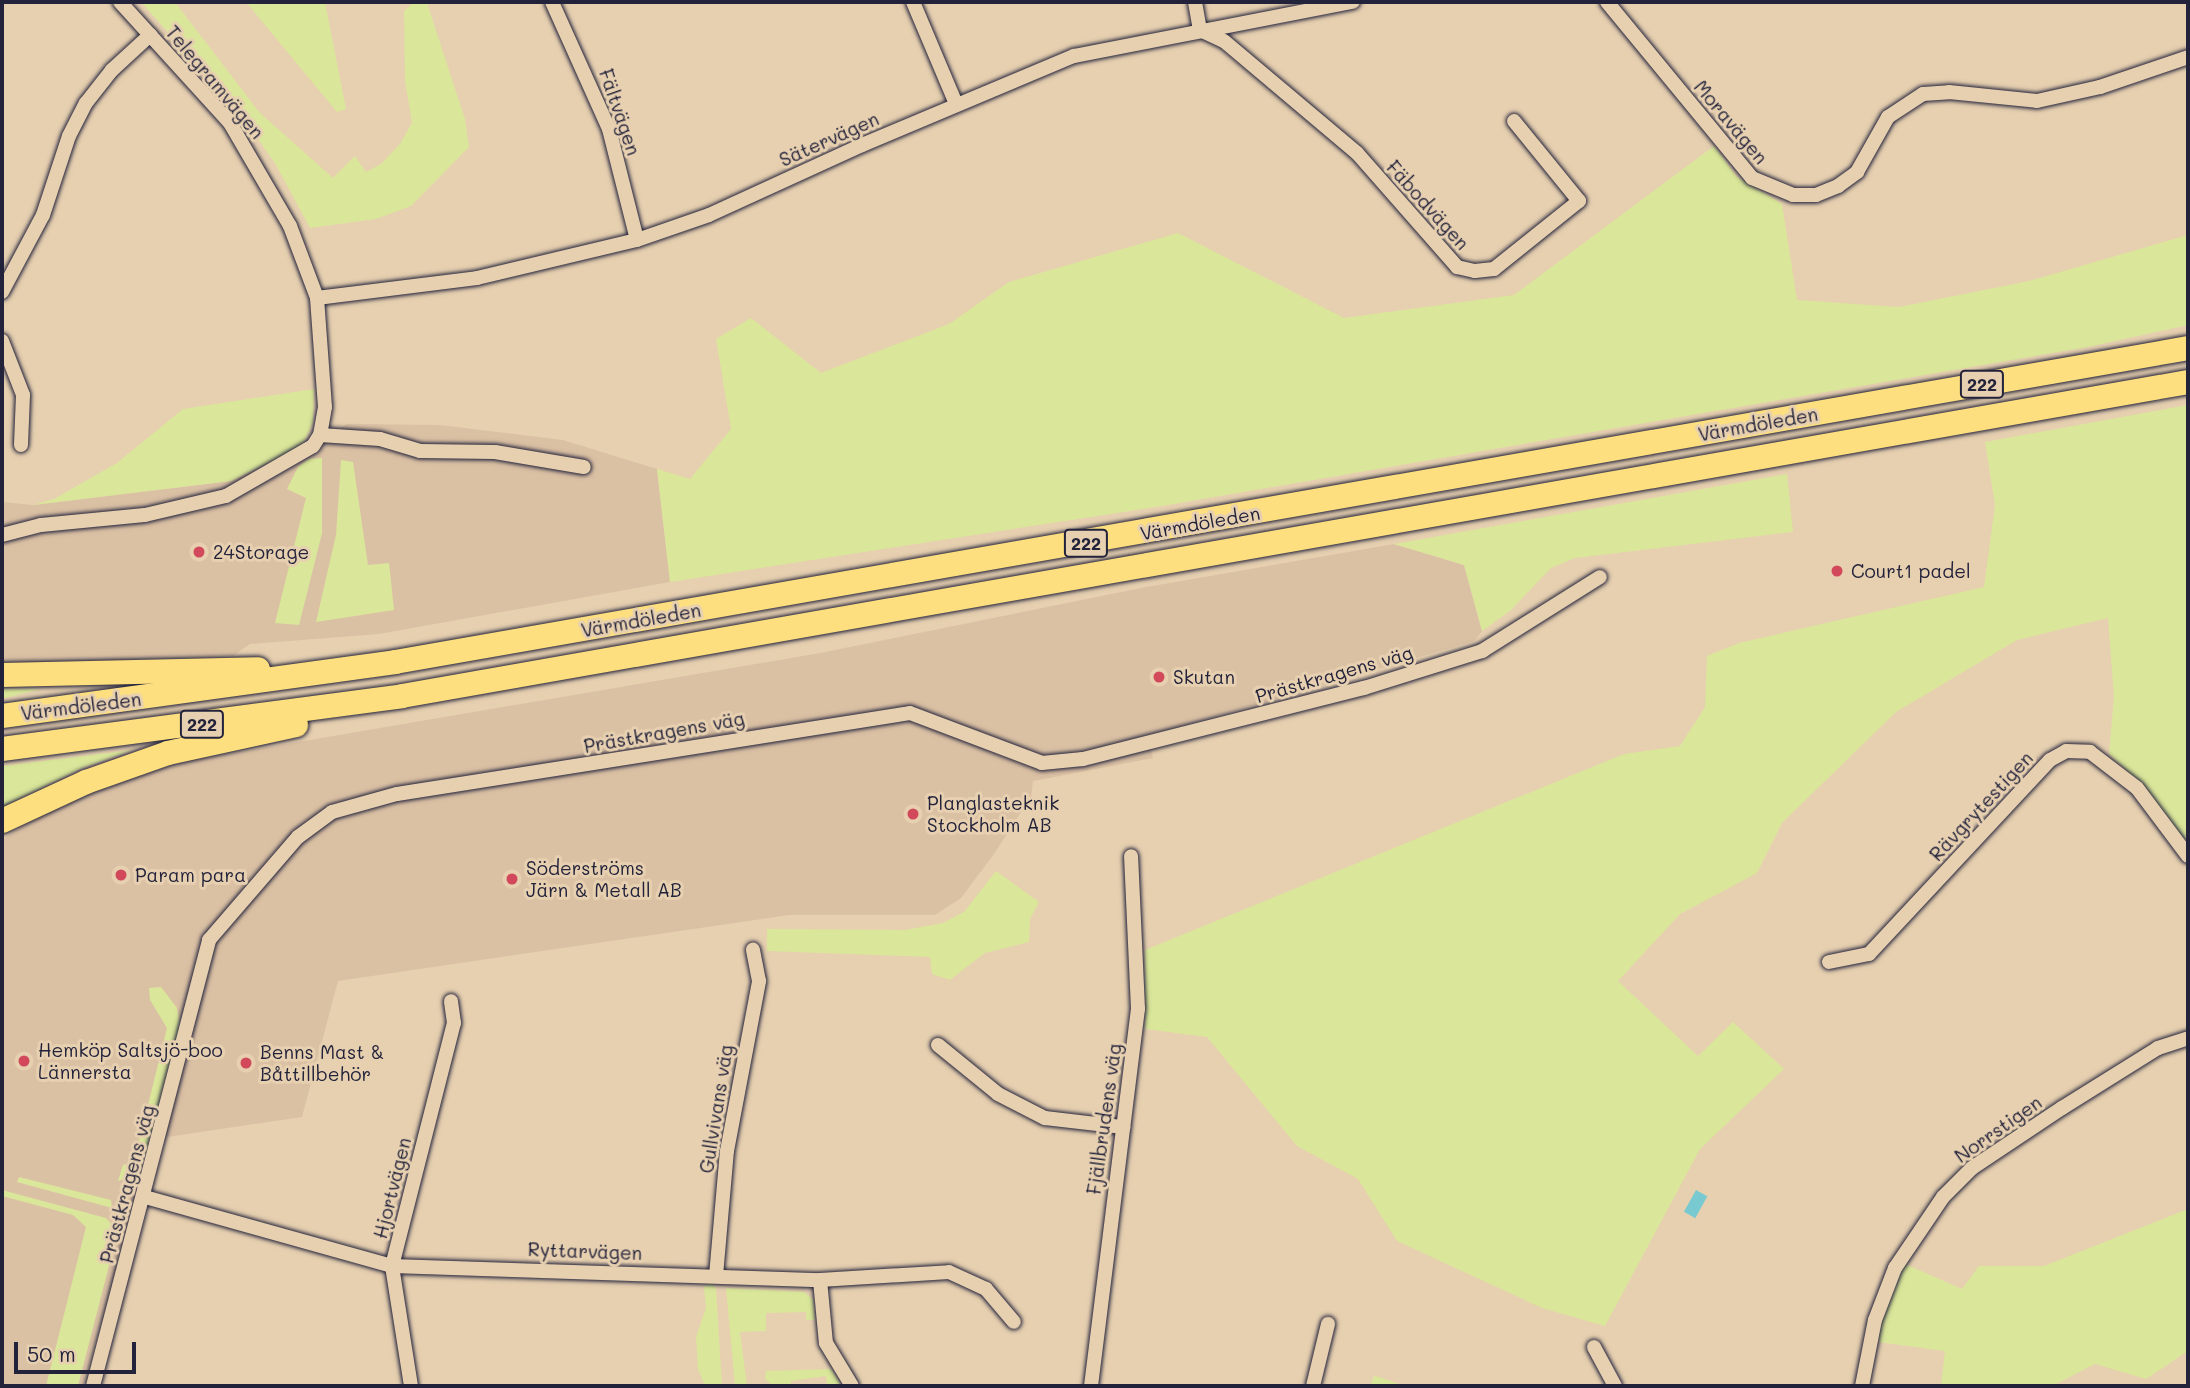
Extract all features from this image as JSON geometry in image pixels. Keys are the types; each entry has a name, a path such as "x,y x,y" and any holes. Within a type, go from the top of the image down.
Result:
{"highway":[{"name":"Värmdöleden","path":"2,716 395,662 2188,348"},
{"name":"Värmdöleden","path":"2,749 402,696 2188,382"},
{"path":"2,675 123,675 395,662"},
{"path":"2,821 86,782 168,753 402,696"}],"street":[{"name":"Telegramvägen","path":"120,2 230,123 290,226 317,298 325,398 320,435"},
{"name":"Fältvägen","path":"552,2 609,129 637,240"},
{"path":"913,2 956,104"},
{"path":"1195,2 1200,30"},
{"name":"Sätervägen","path":"317,298 477,278 637,240 709,215 956,104 1074,56 1200,30 1254,24 1353,2"},
{"name":"Moravägen","path":"1607,2 1752,178 1793,195 1816,195 1838,186 1857,172 1888,117 1923,94 1949,92 2037,101 2099,87 2188,57"},
{"name":"Fäbodvägen","path":"1200,30 1224,41 1357,153 1457,267 1475,271 1494,269 1579,201 1514,121"},
{"path":"2,292 43,215 69,136 86,103 112,70 150,35"},
{"path":"2,341 23,395 21,445"},
{"path":"2,535 41,525 145,515 226,496 313,446 320,435 380,439 420,451 495,452 584,467"},
{"name":"Prästkragens väg","path":"93,1386 145,1197 209,940 298,837 332,812 397,794 910,713 1042,763 1083,759 1364,688 1482,651 1600,577"},
{"name":"Rävgrytestigen","path":"1829,962 1870,954 2050,760 2066,751 2090,752 2137,788 2188,856"},
{"name":"Fjällbrudens väg","path":"1091,1386 1138,1009 1130,856"},
{"name":"Gullvivans väg","path":"716,1276 727,1151 759,981 753,950"},
{"name":"Hjortvägen","path":"411,1386 392,1266 454,1023 451,1001"},
{"name":"Norrstigen","path":"1862,1386 1875,1320 1896,1264 1943,1197 1972,1168 2062,1108 2158,1048 2188,1038"},
{"path":"938,1045 998,1094 1045,1118 1123,1127"},
{"name":"Ryttarvägen","path":"145,1197 392,1266 821,1280 949,1272 986,1289 1014,1322"},
{"path":"821,1280 826,1343 852,1386"},
{"path":"1313,1386 1328,1324"},
{"path":"1594,1347 1615,1386"}],"shaded area":[{"path":"347,424 440,425 563,440 657,469 670,582 379,634 250,644 233,656 2,664 2,502 33,505 231,481 302,446 319,443"},
{"path":"1394,544 1464,565 1482,631 1474,641 1148,736 1153,758 1033,781 1031,797 994,854 961,898 935,915 789,915 338,981 302,1117 154,1139 83,1386 2,1386 2,840 29,821 118,781 192,760 820,653 1146,587"}],"green space":[{"path":"141,2 175,2 259,112 333,178 355,156 366,172 381,164 400,144 412,123 405,81 404,11 414,2 427,3 465,119 469,147 411,206 376,219 310,228 276,165 243,117"},
{"path":"246,2 325,2 346,109 337,112"},
{"path":"1714,146 1737,177 1782,204 1797,300 1899,307 2029,281 2188,235 2188,325 2088,347 1156,507 670,582 657,469 690,479 731,429 716,339 751,318 821,373 949,324 1009,282 1178,233 1344,318 1514,295"},
{"path":"314,389 313,422 302,446 231,481 33,505 54,499 117,463 183,409"},
{"path":"2188,405 2188,847 2143,786 2109,754 2114,696 2108,618 2017,640 1896,712 1782,823 1757,873 1680,914 1618,981 1698,1056 1733,1022 1784,1069 1700,1149 1605,1326 1542,1308 1397,1241 1358,1179 1297,1146 1207,1037 1145,1029 1145,950 1624,754 1680,746 1705,707 1707,656 1739,643 1984,587 1995,505 1985,442"},
{"path":"322,458 322,533 299,625 275,623 306,498 287,489 298,467 309,459"},
{"path":"341,460 353,462 368,565 389,563 394,610 316,622 336,535"},
{"path":"1787,474 1793,532 1575,558 1551,568 1510,611 1482,631 1464,565 1394,544"},
{"path":"2,689 41,689 2,699"},
{"path":"132,750 82,768 2,807 2,766"},
{"path":"996,871 1039,902 1030,919 1029,942 985,953 950,980 932,974 930,957 767,951 767,929 905,930 943,923 964,912"},
{"path":"161,987 177,1008 180,1026 143,1164 137,1175 118,1181 123,1165 134,1162 167,1028 150,1000 149,988"},
{"path":"19,1177 111,1200 112,1208 17,1182"},
{"path":"2,1190 106,1218 118,1231 78,1386 46,1386 86,1227 73,1215 2,1196"},
{"path":"2188,1209 2188,1351 2146,1379 2095,1364 2052,1386 1941,1386 1945,1351 1878,1342 1884,1309 1903,1263 1962,1289 1979,1266 2044,1266"},
{"path":"711,1283 716,1288 722,1386 705,1386 698,1369 696,1337 706,1308 704,1287"},
{"path":"726,1288 804,1292 813,1299 815,1320 806,1320 806,1312 766,1313 766,1331 740,1332 747,1386 735,1386"},
{"path":"831,1369 840,1383 836,1386 827,1386 826,1376 791,1381 791,1386 773,1386 765,1379 766,1371"},
{"path":"1374,1376 1379,1377 1404,1386 1370,1386"}],"water":[{"path":"1696,1190 1707,1196 1695,1218 1684,1212"}],"place":[{"name":"24Storage","path":"199,552"},
{"name":"Court1 padel","path":"1837,571"},
{"name":"Skutan","path":"1159,677"},
{"name":"Planglasteknik Stockholm AB","path":"913,814"},
{"name":"Param para","path":"121,875"},
{"name":"Söderströms Järn & Metall AB","path":"512,879"},
{"name":"Hemköp Saltsjö-boo Lännersta","path":"24,1061"},
{"name":"Benns Mast & Båttillbehör","path":"246,1063"}]}
